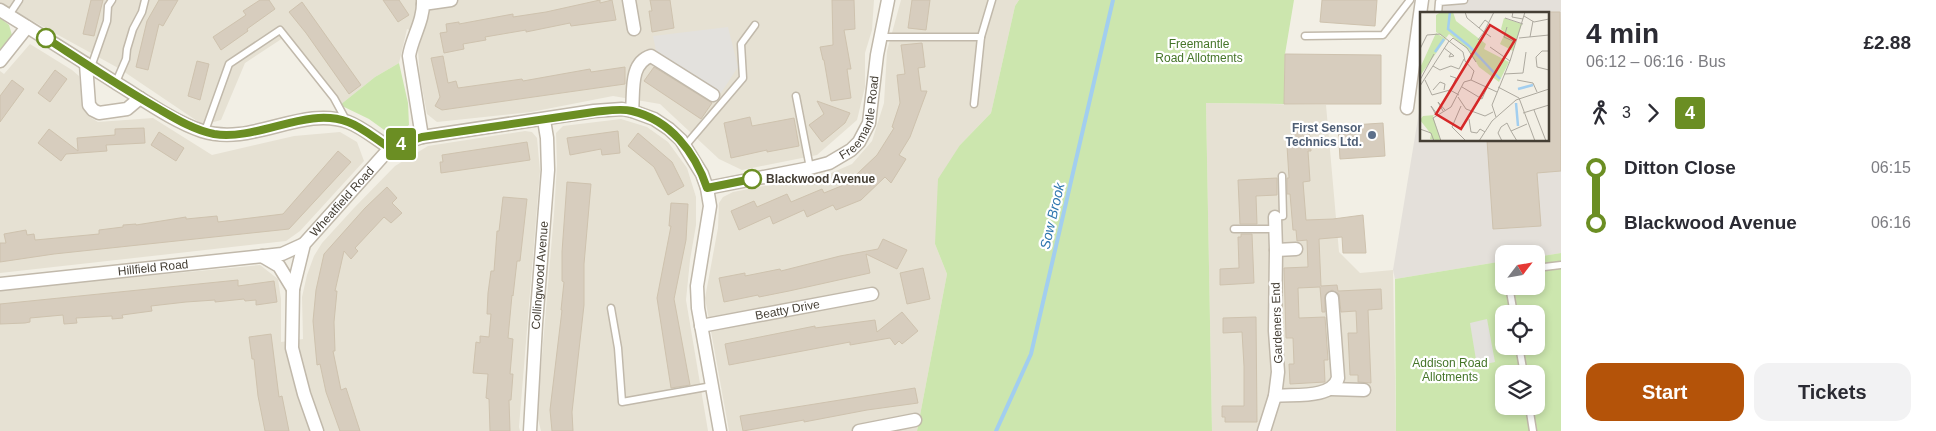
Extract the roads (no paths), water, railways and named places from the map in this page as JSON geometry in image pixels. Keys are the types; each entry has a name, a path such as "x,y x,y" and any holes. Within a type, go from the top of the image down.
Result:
{"street":[{"path":"422,137 409,56 410,48 422,18 423,2 452,0"},
{"path":"629,0 634,29"},
{"name":"Freemantle Road","path":"707,188 810,168 842,157 859,142 871,113 874,71 888,0"},
{"path":"5,12 140,98 204,132 242,135 320,117 347,121 390,148 422,137 594,112 622,109 654,119 669,129 685,146 696,163 707,188 710,206 698,286 698,308 720,431"},
{"path":"1407,108 1420,14"},
{"path":"0,61 27,27"},
{"path":"632,111 636,70 644,58 651,56 713,95"},
{"path":"88,65 88,105 93,110 99,113 127,109 140,98"},
{"name":"Collingwood Avenue","path":"530,431 548,170 547,138 544,120"},
{"name":"Wheatfield Road","path":"317,431 304,394 292,348 293,289 304,244 390,148"},
{"name":"Gardeners End","path":"1264,431 1275,396 1278,372 1274,301 1275,223"},
{"name":"Hillfield Road","path":"0,284 282,254 304,244"},
{"path":"1276,250 1296,249"},
{"path":"262,256 279,266 293,289"},
{"name":"Beatty Drive","path":"701,326 872,294"},
{"path":"1332,298 1338,378 1332,389"},
{"path":"1275,396 1324,392 1332,389 1364,390"},
{"path":"859,431 915,420"}],"lane":[{"path":"5,12 19,0"},
{"path":"88,65 107,21 108,6 112,0"},
{"path":"116,82 126,59 126,48 142,12 145,0"},
{"path":"974,104 981,37 992,0"},
{"path":"1304,36 1384,35 1410,0"},
{"path":"1438,12 1440,2 1464,0"},
{"path":"685,146 743,78 741,44 755,25"},
{"path":"204,132 230,64 280,30 334,98 347,121"},
{"path":"880,37 981,37"},
{"path":"796,96 810,168"},
{"path":"1234,229 1275,223 1283,216 1282,176"},
{"path":"1545,267 1561,265"},
{"path":"611,308 618,348 622,402 712,386"},
{"path":"1530,415 1533,431"}],"waterway":[{"name":"Sow Brook","path":"996,431 1031,354 1113,0"}],"place":[{"name":"First Sensor Technics Ltd.","path":"1372,135"},
{"name":"Blackwood Avenue","path":"752,179"}],"park label":[{"name":"Freemantle Road Allotments","path":"1199,51"},
{"name":"Addison Road Allotments","path":"1450,370"}]}
